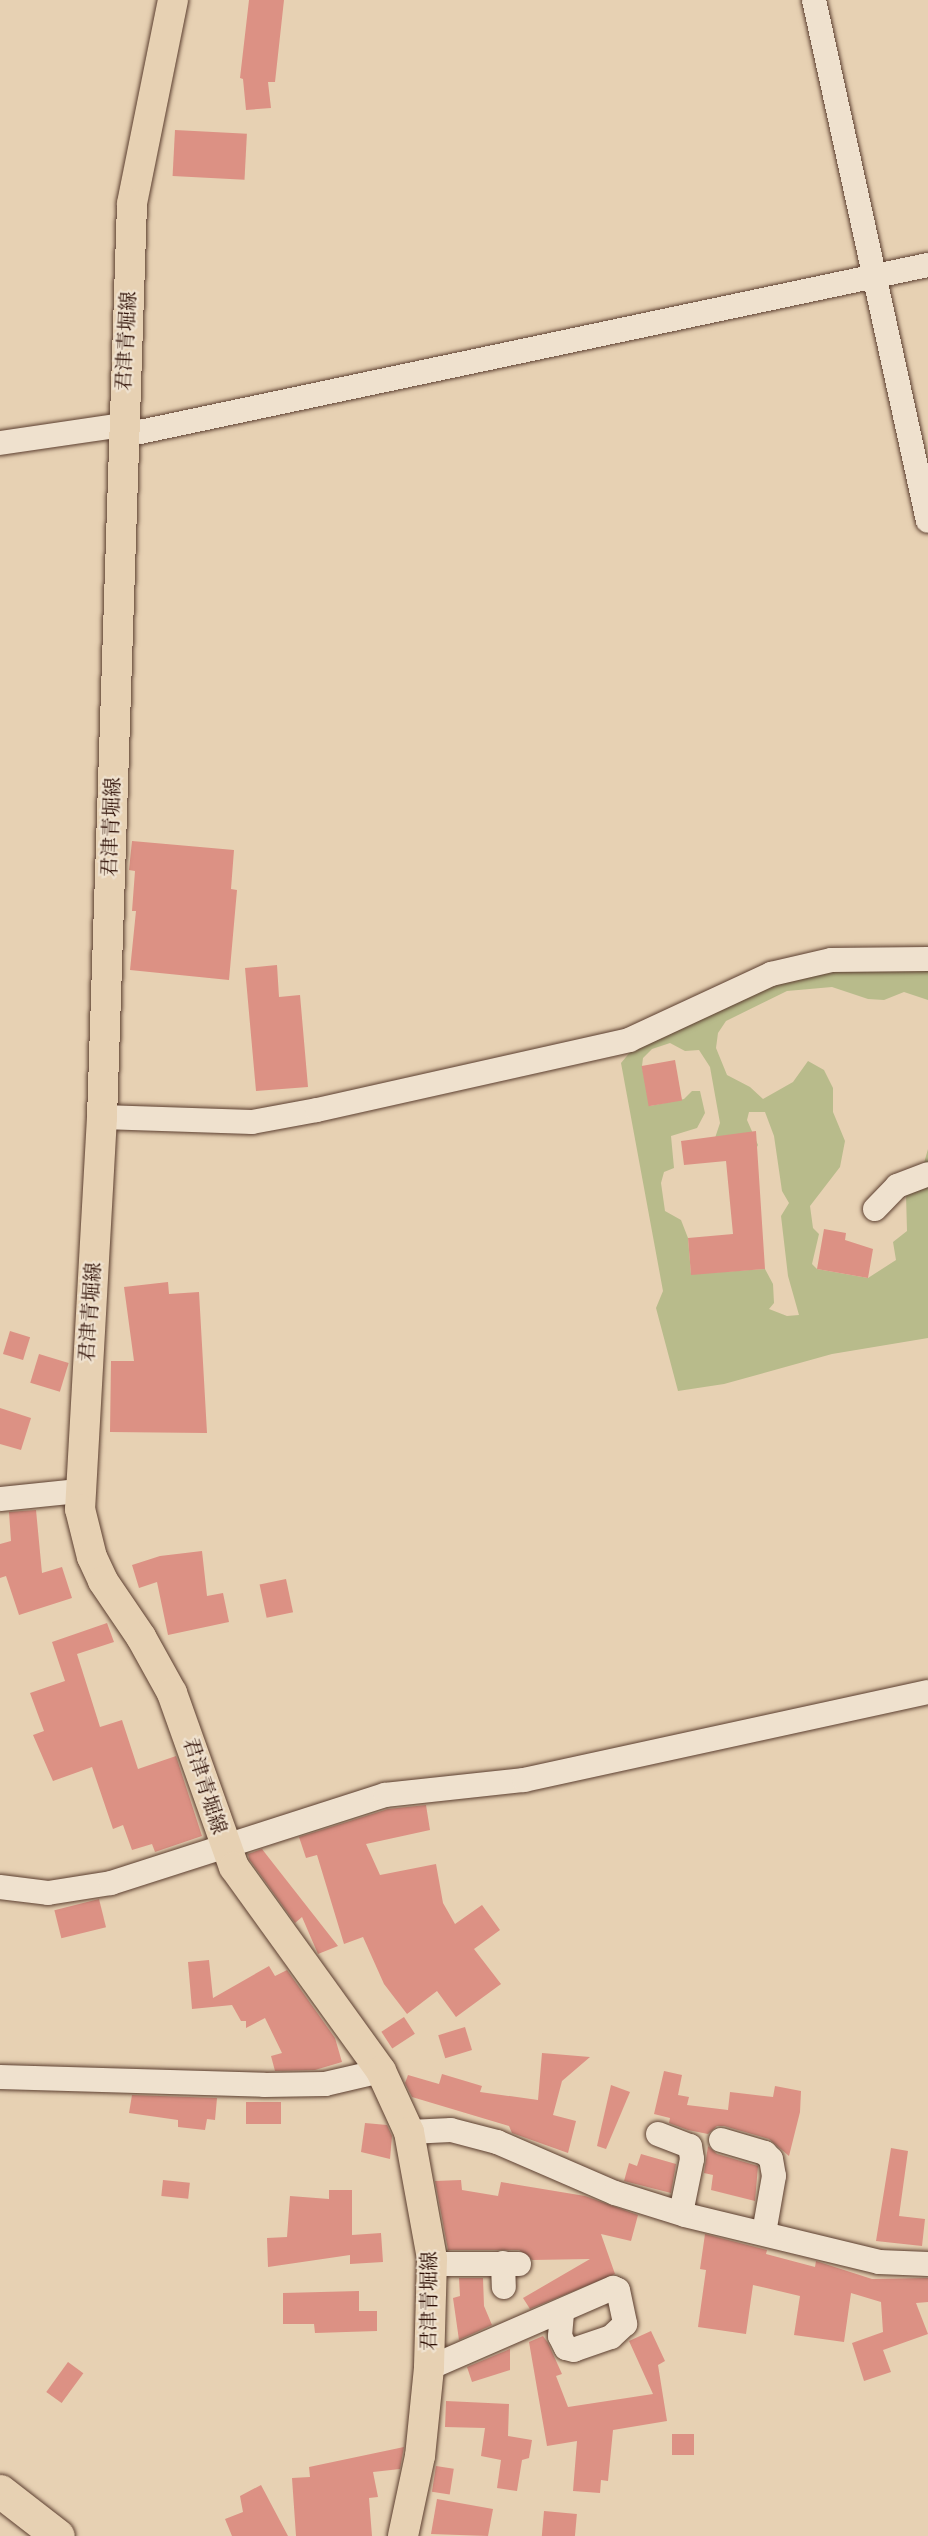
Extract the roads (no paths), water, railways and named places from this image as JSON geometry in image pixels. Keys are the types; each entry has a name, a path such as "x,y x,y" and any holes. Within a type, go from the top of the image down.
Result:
{"highway":[{"path":"0,2491 58,2536"}],"main road":[{"name":"君津青堀線","path":"173,0 132,204 122,425 102,1117 79,1491 92,1557 172,1693 224,1845 234,1867 381,2071 409,2132 432,2264 429,2368 420,2456 404,2536"}],"street":[{"path":"814,0 928,521"},
{"path":"0,443 122,425 140,432 928,266"},
{"path":"102,1117 252,1122 317,1110 629,1040 771,974 831,960 928,959"},
{"path":"875,1209 897,1186 928,1174"},
{"path":"0,1499 79,1491"},
{"path":"0,1887 48,1893 111,1883 385,1795 524,1780 928,1692"},
{"path":"0,2077 274,2085 325,2084 381,2071"},
{"path":"409,2132 451,2130 497,2142 615,2193 681,2214 879,2262 928,2264"},
{"path":"658,2134 690,2146 692,2159 681,2214"},
{"path":"721,2140 765,2152 771,2159 775,2168 764,2233"},
{"path":"432,2264 511,2263 504,2287"},
{"path":"429,2368 562,2310"}]}
